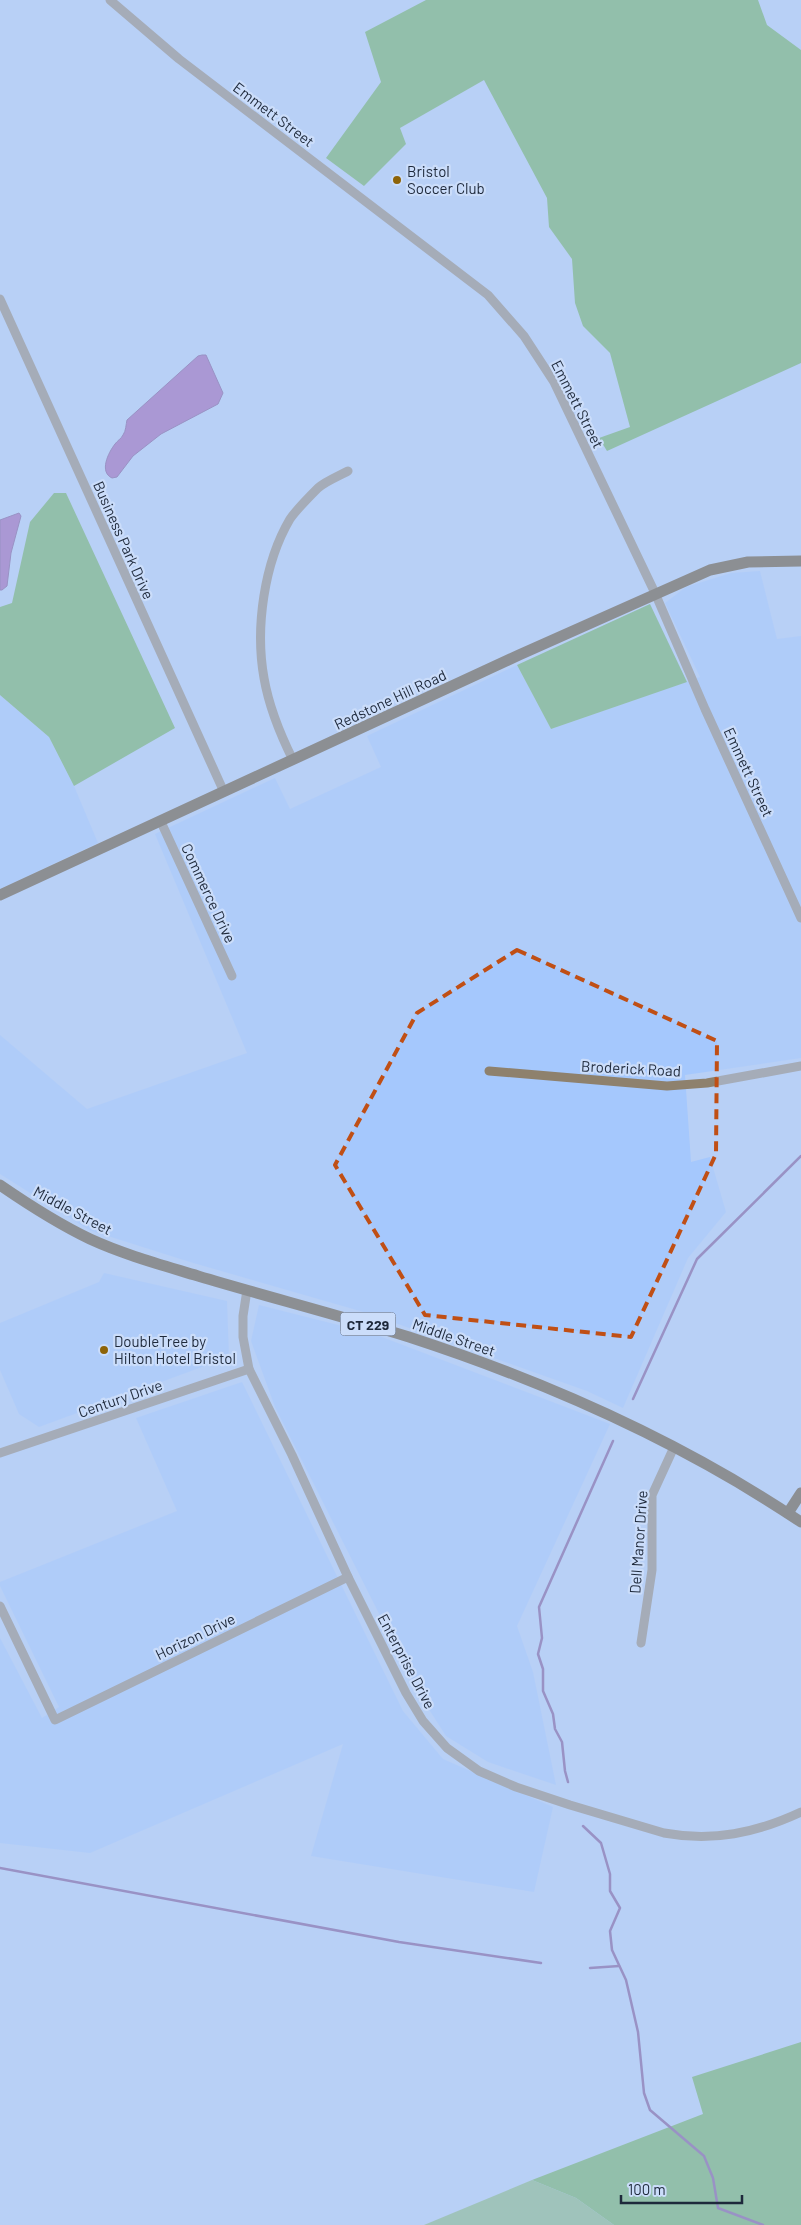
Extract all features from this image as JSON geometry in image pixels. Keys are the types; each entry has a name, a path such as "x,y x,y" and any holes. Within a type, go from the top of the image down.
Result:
{"main road":[{"name":"Redstone Hill Road","path":"0,895 655,593 710,570 748,562 801,561"},
{"name":"Middle Street","path":"0,1185 67,1227 92,1239 170,1267 392,1332 515,1374 589,1404 720,1472 788,1512 801,1522"},
{"path":"788,1512 801,1493"}],"street":[{"name":"Emmett Street","path":"110,0 179,59 488,294 524,336 554,382 655,593 705,709 801,918"},
{"name":"Business Park Drive","path":"0,299 224,792"},
{"path":"293,760 272,711 264,677 262,614 268,576 279,541 291,518 320,487 348,471"},
{"name":"Commerce Drive","path":"161,822 232,976"},
{"name":"Broderick Road","path":"489,1071 668,1086 707,1083 801,1066"},
{"name":"Enterprise Drive","path":"247,1290 243,1316 243,1337 249,1370 292,1455 348,1577 406,1693 423,1721 447,1748 479,1771 518,1787 645,1828 685,1836 705,1838 746,1833 801,1812"},
{"name":"Century Drive","path":"0,1453 249,1370"},
{"name":"Dell Manor Drive","path":"641,1643 652,1570 652,1495 674,1447"},
{"name":"Horizon Drive","path":"0,1606 55,1720 348,1577"}],"highlighted area":[{"path":"517,950 717,1041 716,1154 631,1337 425,1315 335,1165 417,1013"}],"shaded area":[{"path":"206,355 223,393 218,404 161,434 133,456 117,477 112,478 108,475 105,467 106,462 112,448 124,433 127,420 198,356"},
{"path":"19,513 21,516 11,553 7,586 0,590 0,520"},
{"path":"760,571 777,639 801,636 801,1058 685,1075 691,1162 710,1157 726,1212 688,1258 623,1408 587,1391 367,1313 190,1262 89,1230 0,1174 0,1035 87,1109 247,1053 155,834 275,778 290,809 381,767 367,736 517,665 551,729 700,677 665,603 686,587 731,573"},
{"path":"0,695 49,737 74,786 98,843 0,889"},
{"path":"104,1273 227,1301 229,1357 39,1427 19,1414 0,1370 0,1323 99,1282"},
{"path":"259,1305 374,1334 610,1424 517,1626 533,1672 556,1785 488,1762 446,1736 421,1697 275,1407 251,1341"},
{"path":"242,1382 403,1711 443,1759 553,1807 534,1892 311,1856 343,1744 90,1853 0,1843 0,1638 42,1718 59,1707 0,1586 0,1582 177,1511 136,1418"}],"green space":[{"path":"426,0 758,0 767,25 801,50 801,363 607,451 599,438 630,427 610,353 583,326 575,303 572,259 549,227 547,198 484,80 400,128 406,144 364,186 326,158 381,82 365,32"},
{"path":"54,493 66,493 175,728 74,786 49,737 0,695 0,607 12,603 30,522"},
{"path":"650,604 687,682 551,729 517,665"},
{"path":"801,2042 801,2225 614,2225 576,2198 532,2180 703,2114 692,2077"},
{"path":"532,2180 576,2198 614,2225 424,2225"}],"waterway":[{"path":"633,1399 697,1259 801,1156"},
{"path":"568,1782 562,1742 555,1729 553,1714 543,1691 543,1669 538,1654 542,1638 539,1607 613,1441"},
{"path":"583,1826 601,1843 610,1874 610,1891 620,1908 610,1931 612,1950 626,1980 638,2032 644,2093 650,2110 704,2156 713,2178 718,2208 763,2225"},
{"path":"0,1868 399,1942 541,1963"},
{"path":"590,1968 619,1966"}],"place":[{"name":"Bristol Soccer Club","path":"397,180"},
{"name":"DoubleTree by Hilton Hotel Bristol","path":"104,1350"}]}
